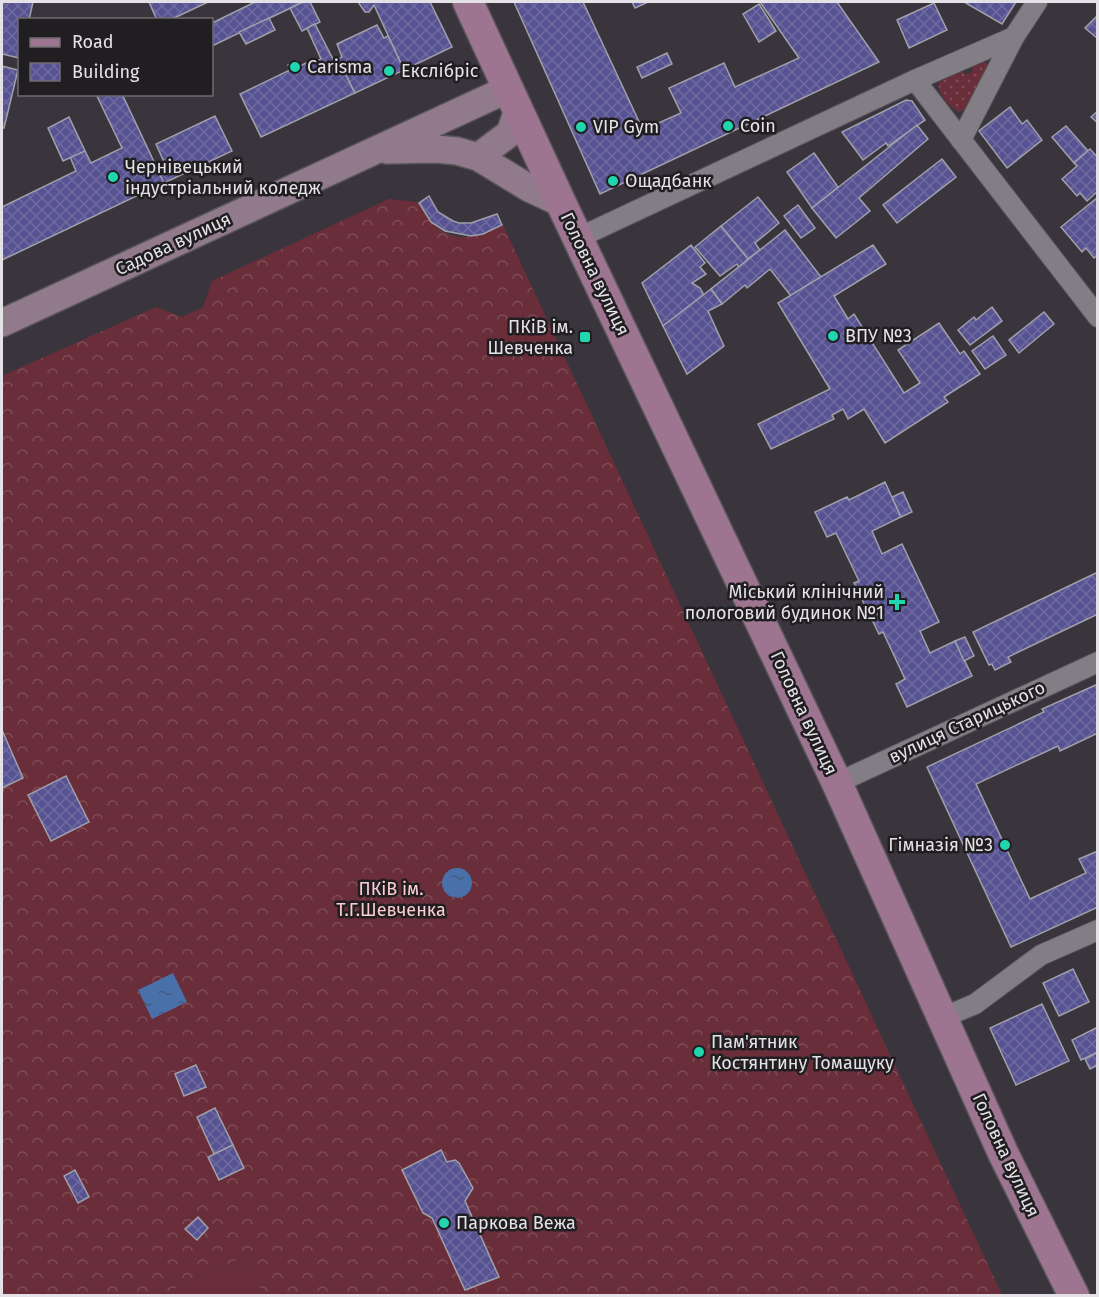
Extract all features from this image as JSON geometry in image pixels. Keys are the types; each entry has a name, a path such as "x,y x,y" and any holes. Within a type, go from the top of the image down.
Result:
{"main road":[{"name":"Головна вулиця","path":"468,2 837,783 944,1017 1003,1153 1074,1296"},
{"name":"Садова вулиця","path":"2,323 374,151 513,100"},
{"path":"478,157 508,135 513,100"},
{"path":"374,151 436,149 451,150 478,157 529,188 561,203"}],"street":[{"path":"961,140 1014,37 1037,2"},
{"path":"578,238 915,80 1014,37"},
{"path":"915,80 1098,317"},
{"name":"вулиця Старицького","path":"837,783 1098,662"},
{"path":"944,1017 975,1004 1041,955 1098,930"}],"green space":[{"path":"984,62 988,65 968,107 959,112 945,99 939,82 962,71 965,75 973,71 972,67"},
{"name":"ПКіВ ім. Т.Г.Шевченка","path":"389,199 418,202 435,225 454,236 477,235 503,225 1002,1295 264,1296 245,1257 162,1295 2,1295 2,788 23,778 2,730 2,376 156,307 182,317 203,307 212,281"},
{"path":"245,1257 264,1295 162,1295"}],"water":[{"path":"457,868 463,869 471,877 471,889 463,897 457,898 451,897 443,889 442,883 443,877 451,869"},
{"path":"173,973 187,1002 152,1019 138,990"}],"building":[{"path":"2,2 33,2 29,18 18,18 18,58 2,54"},
{"path":"149,2 208,2 174,18 156,18"},
{"path":"255,2 303,2 213,46 213,23"},
{"path":"303,2 310,2 320,22 302,31 290,8"},
{"path":"358,2 430,2 452,47 404,70 374,5 369,12 365,12"},
{"path":"514,2 583,2 643,130 681,113 669,88 724,63 735,87 799,58 760,2 837,2 879,62 600,194"},
{"path":"632,2 648,2 635,8"},
{"path":"964,2 1016,2 1002,24"},
{"path":"934,3 947,30 909,48 897,20"},
{"path":"759,4 776,31 759,42 743,14"},
{"path":"1098,16 1098,39 1085,28"},
{"path":"269,18 275,30 246,44 239,32"},
{"path":"315,24 334,61 338,59 355,93 261,137 240,94 290,70 288,65 297,61 300,66 306,63 307,66 321,59 307,28"},
{"path":"377,25 384,38 388,36 404,70 355,93 338,59 342,57 337,44"},
{"path":"667,53 672,64 642,78 637,67"},
{"path":"2,66 18,70 4,128 2,128"},
{"name":"Чернівецький індустріальний коледж","path":"97,96 123,96 164,183 2,260 2,207 76,171 70,157 85,151 91,163 122,148"},
{"path":"906,100 912,101 925,120 888,146 886,143 863,160 842,132"},
{"path":"1010,107 1022,124 1027,120 1042,140 1007,168 979,131"},
{"path":"1098,111 1098,123 1091,117"},
{"path":"215,116 232,151 164,183 156,166 164,162 156,144"},
{"path":"69,117 85,151 63,161 48,128"},
{"path":"917,125 928,139 859,198 870,211 836,238 812,208"},
{"path":"1066,126 1088,151 1074,163 1052,137"},
{"path":"1090,149 1098,158 1098,191 1087,201 1080,193 1077,196 1062,179 1077,166 1074,163"},
{"path":"814,153 838,187 812,208 787,172"},
{"path":"942,159 956,177 897,223 883,205"},
{"path":"429,196 438,212 453,221 471,223 497,214 502,225 483,234 471,236 445,231 431,222 419,203"},
{"path":"758,197 779,223 755,243 760,250 748,259 721,226"},
{"path":"1098,197 1098,255 1094,258 1086,248 1082,252 1061,227"},
{"path":"798,205 815,228 801,238 784,216"},
{"path":"721,226 748,259 739,268 737,264 720,276 695,247"},
{"path":"785,230 821,277 791,296 770,269 747,288 745,285 722,304 711,289"},
{"path":"691,245 705,263 700,267 706,274 692,283 700,288 704,295 663,326 642,283"},
{"name":"ВПУ №3","path":"873,245 886,264 834,296 848,319 854,314 904,393 920,383 898,350 939,323 960,354 964,351 980,374 944,397 948,402 885,443 864,409 848,419 843,409 832,415 834,419 771,449 758,424 830,389 778,303"},
{"path":"711,289 722,304 708,311 724,346 687,374 663,326"},
{"path":"992,307 1002,321 970,345 958,330 974,317 976,320"},
{"path":"1044,312 1054,324 1019,353 1009,340"},
{"path":"993,336 1006,355 985,369 972,351"},
{"name":"Міський клінічний пологовий будинок №1","path":"885,482 901,517 872,531 882,554 902,544 939,622 920,631 930,653 955,641 972,676 907,707 896,684 905,679 883,632 879,634 854,583 859,581 836,533 827,537 815,512 847,497 849,500"},
{"path":"903,492 912,512 901,517 892,497"},
{"path":"1098,572 1098,614 1008,657 1011,662 995,670 992,664 989,665 973,632"},
{"path":"965,637 974,656 964,661 955,641"},
{"path":"1098,684 1098,733 1060,751 1058,746 976,784 1030,899 1086,873 1079,859 1098,851 1098,907 1011,947 927,767 1044,712 1042,709"},
{"path":"2,730 23,778 2,788"},
{"path":"66,776 89,822 51,841 28,795"},
{"path":"1073,969 1089,1002 1059,1016 1043,983"},
{"path":"1042,1004 1069,1061 1016,1085 990,1028"},
{"path":"1098,1027 1098,1052 1081,1060 1072,1040"},
{"path":"1098,1052 1098,1065 1090,1069 1085,1059"},
{"path":"196,1065 206,1087 184,1096 175,1074"},
{"path":"215,1108 233,1145 214,1154 197,1117"},
{"path":"233,1145 244,1168 219,1180 208,1157"},
{"path":"441,1150 447,1162 455,1160 459,1163 473,1188 465,1201 499,1277 465,1290 432,1218 423,1213 402,1170"},
{"path":"75,1170 89,1197 78,1203 64,1176"},
{"path":"198,1217 208,1228 197,1240 185,1229"}],"place":[{"name":"Carisma","path":"295,67"},
{"name":"Екслібріс","path":"389,71"},
{"name":"Coin","path":"728,126"},
{"name":"VIP Gym","path":"581,127"},
{"name":"Чернівецький індустріальний коледж","path":"113,177"},
{"name":"Ощадбанк","path":"613,181"},
{"name":"ВПУ №3","path":"833,336"},
{"name":"ПКіВ ім. Шевченка","path":"585,337"},
{"name":"Міський клінічний пологовий будинок №1","path":"897,602"},
{"name":"Гімназія №3","path":"1005,845"},
{"name":"Пам'ятник Костянтину Томащуку","path":"699,1052"},
{"name":"Паркова Вежа","path":"444,1223"}]}
